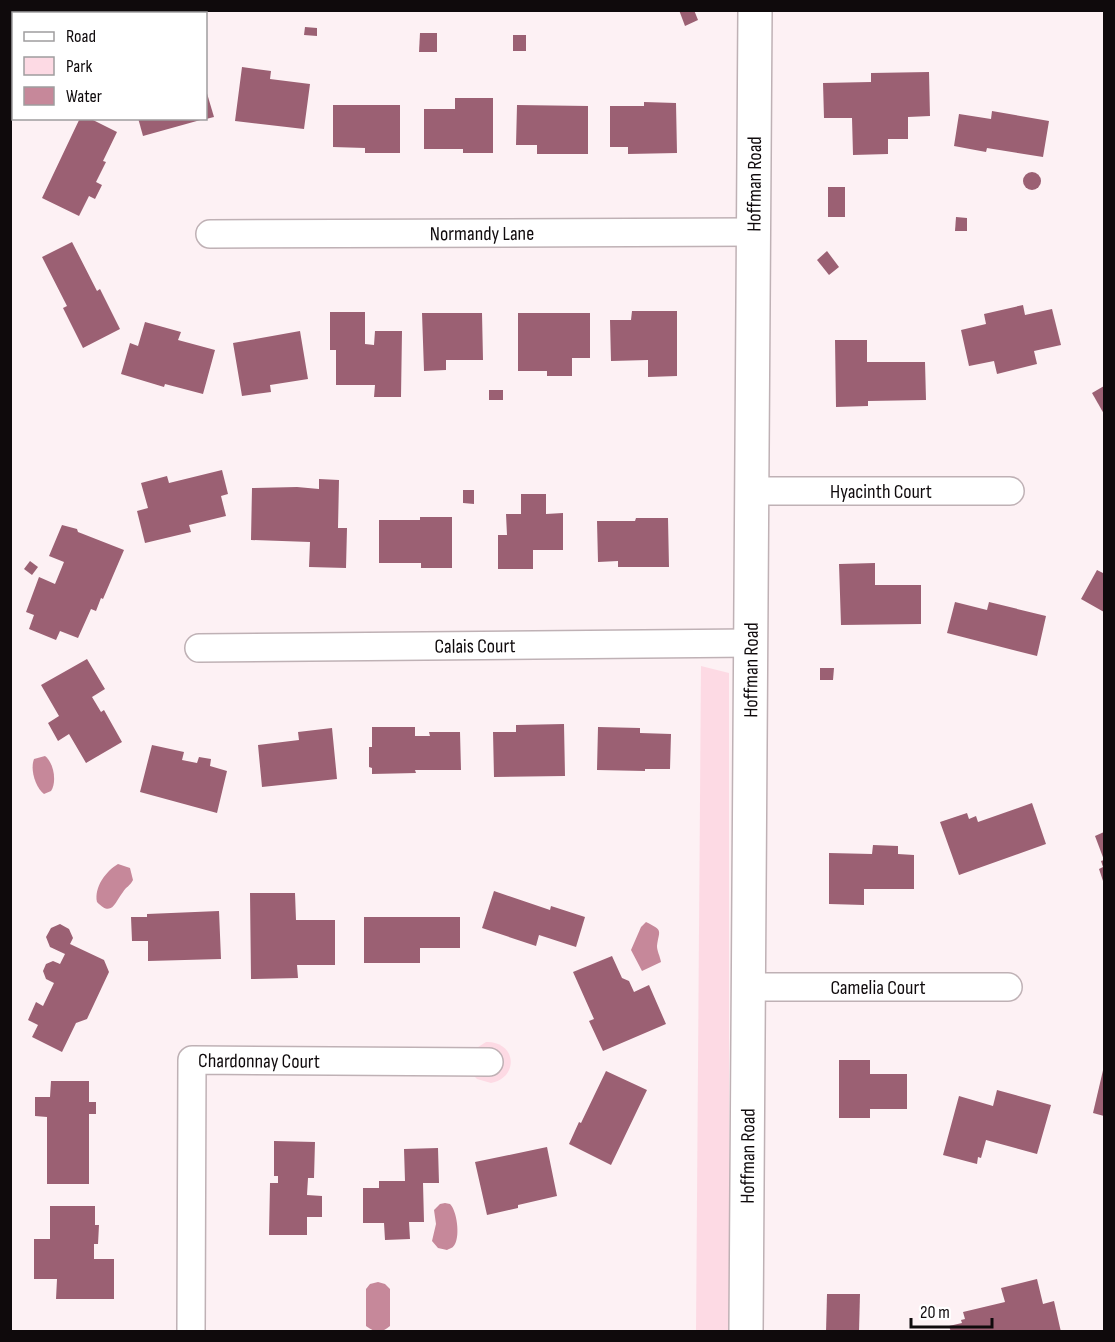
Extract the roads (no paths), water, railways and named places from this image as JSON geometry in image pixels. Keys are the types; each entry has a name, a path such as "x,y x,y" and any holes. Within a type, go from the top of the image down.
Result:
{"street":[{"name":"Hoffman Road","path":"746,1332 755,10"},
{"name":"Normandy Lane","path":"210,234 753,232"},
{"name":"Hyacinth Court","path":"752,491 1010,491"},
{"name":"Calais Court","path":"199,648 751,643"},
{"name":"Camelia Court","path":"748,987 1008,987"},
{"name":"Chardonnay Court","path":"191,1332 192,1059 489,1062"}],"water":[{"path":"45,756 51,763 54,778 51,791 44,794 36,782 33,768 34,759"},
{"path":"118,864 130,868 133,880 113,907 106,909 97,902 97,891 105,875"},
{"path":"646,922 659,931 657,946 661,962 642,971 631,950 641,927"},
{"path":"445,1203 452,1207 457,1229 457,1240 453,1247 447,1250 438,1248 432,1241 436,1224 434,1210 440,1204"},
{"path":"378,1282 390,1289 390,1326 378,1331 366,1326 366,1289 370,1284"}]}
